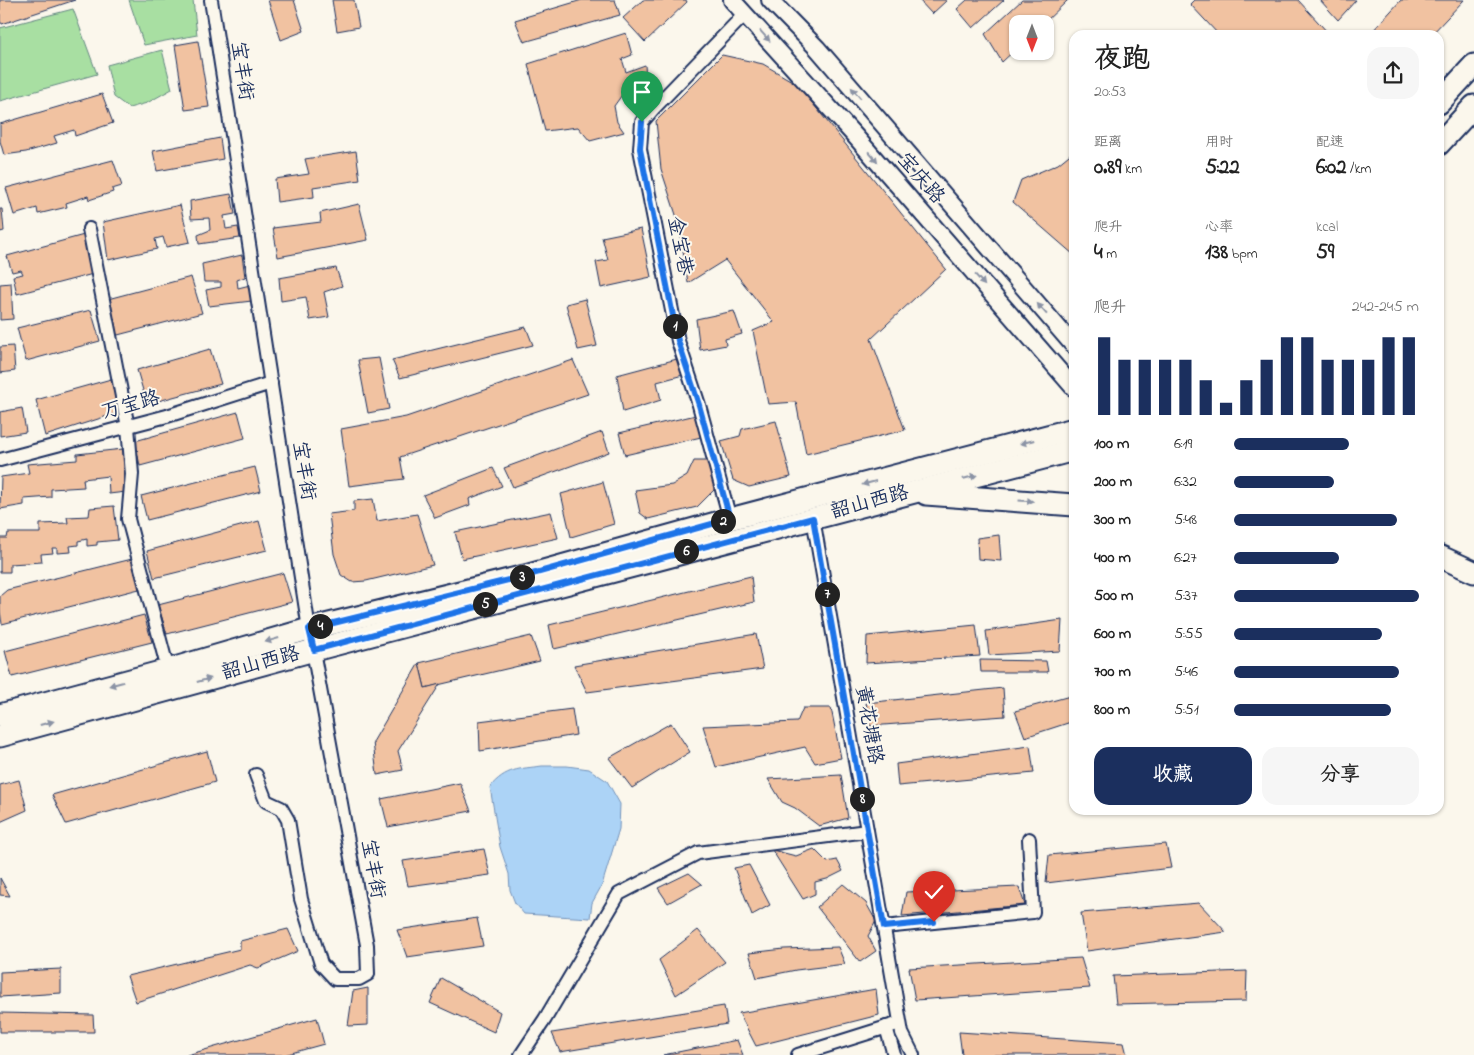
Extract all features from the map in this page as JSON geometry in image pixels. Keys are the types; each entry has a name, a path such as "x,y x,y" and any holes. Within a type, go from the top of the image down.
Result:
{"main road":[{"path":"1444,98 1474,65"},
{"path":"1444,139 1474,106"},
{"name":"韶山西路","path":"0,715 168,670 309,629 525,576 730,519 1069,431"},
{"name":"韶山西路","path":"0,736 314,650 1069,451"},
{"path":"908,493 1069,504"},
{"path":"1444,558 1474,572"},
{"path":"1444,574 1474,588"}],"street":[{"name":"宝丰街","path":"211,0 309,629 367,945 368,974 359,979 335,979 321,964 301,899 288,820 281,808 266,801 256,775"},
{"name":"宝庆路","path":"732,0 856,136 1069,382"},
{"name":"宝庆路","path":"770,0 817,48 1069,340"},
{"name":"金宝巷","path":"730,519 699,405 678,341 640,149 642,122 652,109 746,14"},
{"path":"90,229 128,427 132,474 128,519 168,670"},
{"name":"万宝路","path":"0,460 167,416 271,383"},
{"name":"黄花塘路","path":"813,518 900,1023 902,1033 914,1055"},
{"path":"521,1055 545,1019 619,894 698,852 867,831"},
{"path":"884,927 1033,912 1029,839"},
{"path":"798,1055 900,1023"},
{"path":"886,1027 894,1055"}],"green space":[{"path":"129,0 193,0 197,35 144,45"},
{"path":"73,9 97,74 0,101 0,28"},
{"path":"162,50 172,89 147,103 129,108 114,97 107,65"}],"water":[{"path":"542,766 567,766 589,769 607,781 620,804 619,829 602,885 592,903 590,918 524,914 515,903 510,890 509,874 500,847 490,787 502,776 513,770"}],"building":[{"path":"0,0 75,0 2,24 0,21"},
{"path":"268,0 294,0 304,31 281,40"},
{"path":"332,0 354,0 359,27 337,31"},
{"path":"582,0 615,0 620,15 524,42 515,20"},
{"path":"643,0 686,0 687,2 645,42 623,18"},
{"path":"919,0 947,0 932,14"},
{"path":"967,0 1004,0 973,28 957,9"},
{"path":"1022,0 1068,0 1052,15 1009,15 1009,55 1002,62 985,34"},
{"path":"1194,0 1298,0 1325,30 1214,30 1190,4"},
{"path":"1320,0 1356,0 1338,20"},
{"path":"1401,0 1464,0 1436,30 1374,30"},
{"path":"626,33 632,55 622,59 626,72 645,65 646,81 624,92 614,106 617,122 624,132 590,141 578,127 545,131 528,64"},
{"path":"198,41 209,107 185,110 175,45"},
{"path":"722,55 763,64 797,84 946,269 871,339 905,430 806,454 796,402 768,404 753,331 774,322 725,260 688,283 679,224 661,169 656,121"},
{"path":"102,94 113,123 75,136 74,130 54,136 57,143 26,152 4,155 0,141 0,124"},
{"path":"220,138 223,159 157,171 153,151"},
{"path":"356,151 360,180 313,187 314,197 277,202 275,179 309,174 305,159"},
{"path":"1069,155 1069,251 1013,202 1021,180 1058,164"},
{"path":"113,160 122,186 112,189 113,192 89,200 88,196 66,203 67,207 38,214 37,208 14,215 6,188"},
{"path":"231,194 235,214 224,216 226,229 238,227 240,238 199,244 198,235 210,230 209,218 191,219 190,201"},
{"path":"359,204 368,240 278,257 273,228 321,222 320,213"},
{"path":"180,205 190,242 166,247 163,237 155,239 157,249 108,260 103,222"},
{"path":"0,209 2,209 4,231 0,232"},
{"path":"641,229 651,277 601,288 596,262 608,260 602,237"},
{"path":"84,235 93,274 17,294 13,276 23,274 21,270 12,272 7,256"},
{"path":"242,255 245,277 237,280 238,288 250,285 252,301 209,306 206,290 221,287 221,282 204,282 202,264"},
{"path":"336,268 342,286 324,292 329,317 310,320 306,297 281,301 279,278"},
{"path":"191,277 202,313 114,336 104,300"},
{"path":"11,283 13,319 0,320 0,284"},
{"path":"585,299 597,346 578,350 566,304"},
{"path":"91,310 100,341 26,361 17,328"},
{"path":"734,311 742,334 725,339 726,345 700,350 696,319"},
{"path":"526,327 533,345 400,378 392,360"},
{"path":"13,346 15,371 0,373 0,347"},
{"path":"210,349 221,384 147,404 137,370"},
{"path":"379,358 389,409 368,413 358,360"},
{"path":"677,359 683,375 657,382 661,400 623,412 617,375"},
{"path":"573,360 588,394 400,457 404,479 349,486 341,429 406,417"},
{"path":"111,379 120,412 45,436 36,400"},
{"path":"22,408 26,432 0,436 0,412"},
{"path":"238,412 245,438 140,466 135,441"},
{"path":"696,415 701,437 625,455 619,433"},
{"path":"776,421 791,477 749,487 733,480 721,441 740,436 742,429"},
{"path":"602,432 609,452 513,487 504,468"},
{"path":"123,449 126,492 109,494 108,476 83,479 84,487 51,489 51,497 24,499 24,505 0,509 1,477 29,473 27,464 77,460 77,454"},
{"path":"694,461 708,461 715,483 714,490 697,507 648,519 640,513 635,490 672,485 687,476"},
{"path":"255,467 261,491 147,520 141,496"},
{"path":"493,468 502,486 469,499 470,505 435,518 423,495"},
{"path":"603,482 614,524 571,537 561,494"},
{"path":"373,499 377,521 417,514 433,565 366,581 352,582 341,575 334,554 329,514 354,511 354,501"},
{"path":"114,506 118,540 97,542 97,545 87,546 87,539 78,541 78,545 70,546 71,552 57,553 57,548 52,548 53,553 41,554 42,562 10,564 10,572 0,572 0,538 7,538 8,533 40,533 40,524 68,523 67,517 89,516 90,508"},
{"path":"551,512 558,538 462,559 455,532"},
{"path":"259,521 267,550 154,578 147,551"},
{"path":"999,535 1001,561 978,559 977,538"},
{"path":"132,559 143,588 2,624 0,596 7,590"},
{"path":"283,573 292,602 167,634 158,605"},
{"path":"751,576 754,602 554,649 549,625"},
{"path":"144,615 152,642 12,677 5,651"},
{"path":"1062,620 1060,651 989,655 986,631"},
{"path":"976,625 980,656 866,663 867,636"},
{"path":"756,634 763,669 587,692 574,665"},
{"path":"531,636 540,661 425,688 419,663"},
{"path":"980,660 1046,661 1048,672 981,672"},
{"path":"419,663 425,688 440,684 398,751 403,770 377,775 373,742"},
{"path":"1003,688 1005,716 870,726 866,703"},
{"path":"1069,696 1069,723 1025,737 1015,711"},
{"path":"803,708 831,708 841,758 815,763 805,747 716,767 703,726 797,722"},
{"path":"572,709 576,735 480,751 479,721"},
{"path":"671,723 690,752 632,788 609,758"},
{"path":"1030,746 1034,773 898,786 896,764"},
{"path":"207,751 215,782 66,824 52,795"},
{"path":"841,775 848,818 819,826 795,808 782,802 768,779"},
{"path":"19,780 27,810 0,822 0,785"},
{"path":"460,783 471,811 388,827 381,799"},
{"path":"1166,844 1171,868 1046,883 1049,855"},
{"path":"484,849 490,875 408,886 403,861"},
{"path":"814,849 827,862 837,860 843,871 827,879 815,882 815,894 803,899 772,850 796,856"},
{"path":"749,865 770,905 752,915 734,868"},
{"path":"689,873 702,884 668,903 658,888"},
{"path":"0,878 10,896 0,895"},
{"path":"843,884 866,903 876,921 868,936 876,951 860,962 817,907"},
{"path":"1019,887 1025,905 902,916 906,892"},
{"path":"1199,903 1226,932 1087,951 1081,913"},
{"path":"477,918 483,946 407,957 397,930"},
{"path":"288,929 298,951 258,968 250,965 136,1002 127,976 240,949 240,941"},
{"path":"698,930 725,962 676,995 659,960"},
{"path":"838,947 845,964 796,970 757,978 749,953 784,949"},
{"path":"1081,958 1090,988 915,1000 909,968"},
{"path":"61,969 61,993 0,997 0,972"},
{"path":"1247,971 1246,1001 1116,1004 1113,976"},
{"path":"441,978 500,1012 494,1032 430,1003"},
{"path":"368,988 368,1025 348,1026 353,991"},
{"path":"876,989 879,1015 756,1046 739,1013"},
{"path":"724,1006 727,1024 560,1052 552,1033"},
{"path":"0,1013 93,1015 94,1032 0,1032"},
{"path":"317,1018 324,1044 284,1055 187,1055"},
{"path":"959,1032 1124,1043 1127,1055 962,1055"},
{"path":"737,1040 743,1055 663,1055"}],"route":[{"path":"642,122 640,149 678,341 699,405 730,519 525,576 309,629 314,650 813,518 830,607 884,927 934,922"}]}
